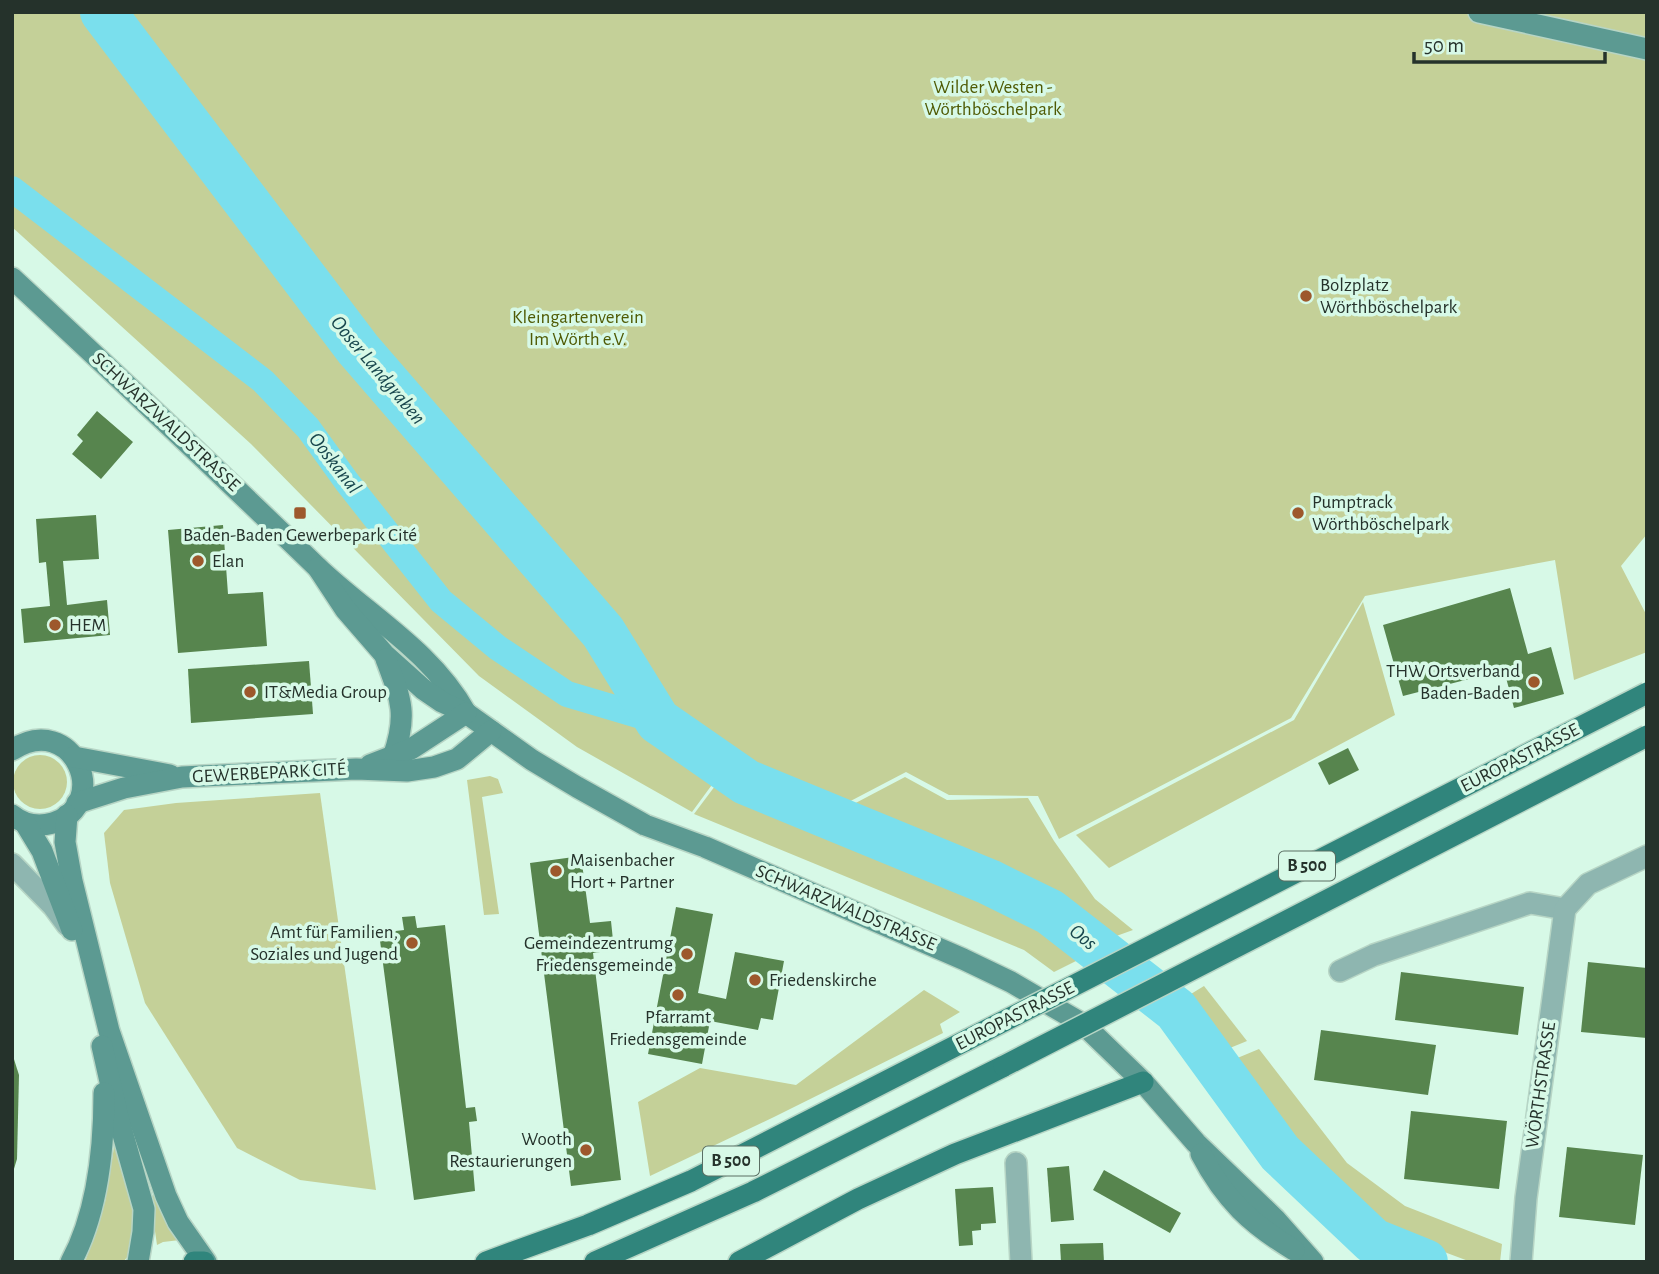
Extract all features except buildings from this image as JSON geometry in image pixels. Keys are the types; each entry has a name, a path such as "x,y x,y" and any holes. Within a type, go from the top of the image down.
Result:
{"main road":[{"name":"EUROPASTRASSE","path":"486,1262 588,1225 691,1181 1647,693"},
{"name":"EUROPASTRASSE","path":"595,1262 753,1192 1647,736"},
{"path":"739,1262 869,1194 955,1154 1143,1082"},
{"path":"194,1262 205,1262"}],"street":[{"path":"1479,12 1647,49"},
{"name":"SCHWARZWALDSTRASSE","path":"12,278 318,568 389,626 438,671 466,713"},
{"name":"SCHWARZWALDSTRASSE","path":"318,568 345,609 384,654 423,689 466,713 532,760 645,825 718,853 1011,982 1083,1024 1143,1082 1196,1143 1275,1219 1312,1262"},
{"path":"384,654 401,699 402,709 400,733 393,757"},
{"name":"GEWERBEPARK CITÉ","path":"356,769 393,757 466,713"},
{"name":"GEWERBEPARK CITÉ","path":"19,819 47,825 72,809 124,788 182,777 356,769 407,771 434,767 457,759 491,731"},
{"name":"GEWERBEPARK CITÉ","path":"12,750 22,743 49,740 67,749 74,757 182,777"},
{"path":"74,757 83,779 81,796 72,809 65,842 109,1031 166,1196 178,1222 205,1262"},
{"path":"19,819 43,851 75,938 144,1209 138,1262"},
{"path":"1340,971 1374,955 1530,903 1565,909 1588,884 1647,856"},
{"path":"12,864 53,906 75,938"},
{"name":"WÖRTHSTRASSE","path":"1522,1254 1526,1198 1565,909"},
{"path":"71,1262 77,1251 96,1188 104,1122 104,1056"},
{"path":"1016,1163 1021,1262"}],"green space":[{"path":"12,12 1647,12 1647,534 1621,566 1647,616 1647,652 1574,680 1555,560 1365,596 1291,718 1059,839 1038,796 949,795 906,772 841,806 782,786 658,706 614,647 598,658 645,727 714,782 692,812 577,747 479,676 251,444 12,227"},
{"path":"1363,602 1395,715 1109,868 1076,835 1294,720"},
{"path":"45,755 55,759 63,767 67,782 63,797 55,805 35,809 25,805 17,797 13,777 17,767 25,759"},
{"path":"490,776 498,779 503,793 482,797 499,914 484,915 467,780"},
{"path":"905,777 947,800 1028,798 1054,841 1095,899 1133,930 1108,939 950,842 848,807"},
{"path":"718,782 1043,917 1092,953 1054,972 1024,950 694,814"},
{"path":"320,793 376,1190 300,1180 237,1148 145,1003 110,883 104,833 124,810 176,803"},
{"path":"1204,986 1247,1041 1225,1050 1186,997"},
{"path":"924,990 960,1012 940,1024 943,1033 650,1176 638,1102 700,1068 796,1085"},
{"path":"1259,1049 1347,1163 1405,1206 1502,1244 1500,1262 1471,1262 1431,1247 1371,1219 1331,1188 1235,1059"},
{"path":"115,1141 137,1221 130,1254 123,1262 85,1262 105,1202"},
{"path":"155,1195 180,1240 157,1245 150,1196"}],"waterway":[{"name":"Oos","path":"103,12 358,349 603,632 658,721 746,782 989,882 1050,912 1176,1010 1280,1153 1373,1241 1425,1262"},
{"name":"Ooskanal","path":"12,189 263,381 308,428 441,601 498,648 567,694 658,721"}],"place":[{"name":"Bolzplatz Wörthböschelpark","path":"1306,296"},
{"name":"Baden-Baden Gewerbepark Cité","path":"300,513"},
{"name":"Pumptrack Wörthböschelpark","path":"1298,513"},
{"name":"Elan","path":"198,561"},
{"name":"HEM","path":"55,625"},
{"name":"THW Ortsverband Baden-Baden","path":"1534,682"},
{"name":"IT&Media Group","path":"250,692"},
{"name":"Maisenbacher Hort + Partner","path":"556,871"},
{"name":"Amt für Familien, Soziales und Jugend","path":"412,943"},
{"name":"Gemeindezentrumg Friedensgemeinde","path":"687,954"},
{"name":"Friedenskirche","path":"755,980"},
{"name":"Pfarramt Friedensgemeinde","path":"678,995"},
{"name":"Wooth Restaurierungen","path":"586,1150"}],"park label":[{"name":"Wilder Westen - Wörthböschelpark","path":"993,98"},
{"name":"Kleingartenverein Im Wörth e.V.","path":"578,328"}],"water label":[{"name":"Ooser Landgraben","path":"378,370"}]}
